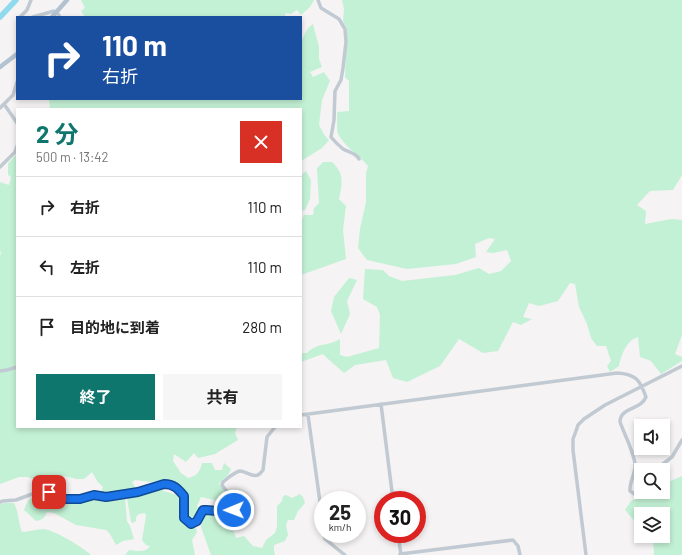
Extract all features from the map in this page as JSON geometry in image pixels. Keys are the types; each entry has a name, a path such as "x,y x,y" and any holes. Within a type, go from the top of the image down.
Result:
{"main road":[{"path":"53,16 66,0"},
{"path":"0,67 16,55"}],"street":[{"path":"22,16 27,10 31,0"},
{"path":"318,0 321,8 339,19 345,29 346,42 343,68 342,75 335,91 335,113 332,137 337,145 355,155 359,159"},
{"path":"38,16 56,12 59,16"},
{"path":"0,108 13,95 16,85"},
{"path":"4,104 16,122"},
{"path":"0,167 15,152 16,149"},
{"path":"586,555 574,464 573,439 578,425 584,418 605,405 682,366"},
{"path":"0,371 16,367"},
{"path":"302,415 617,373 627,374 635,376 642,386 646,397 642,403 622,414 620,417 620,422 635,463"},
{"path":"381,404 392,491"},
{"path":"308,415 318,491"},
{"path":"0,502 16,500 43,490 68,500 80,499 94,495 106,497 126,494 169,484 174,486 184,496 184,518 191,524 197,521 203,510 229,512 234,510 235,500 224,488 222,485 223,482 238,472 254,476 261,473 263,470 267,437 275,428"},
{"path":"664,463 672,457 682,440"},
{"path":"634,474 630,491 634,494"},
{"path":"399,543 400,555 513,540 518,546 520,555"},
{"path":"330,543 345,555"}],"green space":[{"path":"81,0 314,0 310,7 301,15 297,10 291,14 286,13 284,16 84,16 81,11 85,8"},
{"path":"342,0 682,0 682,175 673,190 650,191 637,205 646,211 645,224 672,219 682,220 682,335 675,354 682,357 682,361 661,374 651,361 640,357 638,337 631,341 628,345 621,357 619,366 610,372 607,366 611,361 606,346 597,346 591,338 587,324 579,307 575,284 570,283 558,301 539,306 529,303 523,317 532,319 521,325 513,322 498,351 483,353 459,339 440,366 407,382 393,378 386,360 355,365 344,373 323,354 302,362 302,353 307,353 315,347 340,339 340,355 347,357 379,348 380,315 377,307 363,299 365,269 383,270 389,276 402,281 455,275 479,268 489,274 501,271 511,261 507,250 493,253 486,252 495,239 489,238 475,244 476,257 456,264 407,269 367,260 358,248 360,229 366,202 366,173 368,166 340,138 337,132 337,112 349,111 349,81 345,77 347,29 343,21 344,9"},
{"path":"313,24 319,47 319,59 322,67 310,72 313,77 324,72 330,81 322,100 319,125 329,140 322,148 302,160 302,108 50,108 49,100 302,100 302,39 308,28"},
{"path":"16,155 16,428 237,428 235,433 238,440 215,454 198,458 194,453 186,462 174,454 173,461 181,473 188,478 198,473 202,463 212,463 215,470 222,470 224,463 231,469 227,476 219,484 225,492 223,502 201,497 197,506 199,513 193,519 188,517 185,510 186,501 184,495 176,485 164,480 151,482 135,480 132,482 137,490 100,495 103,487 97,481 92,472 84,479 76,479 65,476 42,483 28,477 19,477 0,484 0,182 9,185 11,177 8,175 8,163"},
{"path":"323,162 332,162 341,175 342,183 339,199 346,206 343,230 346,259 302,275 302,219 304,215 313,215 314,208 319,203 317,168"},
{"path":"306,171 311,180 310,199 305,210 302,211 302,174"},
{"path":"349,278 357,280 347,301 350,314 341,334 331,311 334,297"},
{"path":"682,476 682,555 654,555 653,543 670,543 670,507 634,507 634,521 625,510 631,501 635,499 670,499 670,481"},
{"path":"160,489 181,497 183,523 196,528 197,532 192,540 195,555 125,555 129,550 144,551 150,546 146,545 142,540 146,516 145,513 139,514 136,517 136,521 133,523 131,522 127,498"},
{"path":"44,493 68,502 98,497 103,499 125,497 127,521 134,539 123,541 116,545 106,530 76,525 54,513 47,512 43,518 36,521 24,510 27,502 31,498"},
{"path":"300,494 305,503 298,511 294,520 288,520 286,525 288,535 285,541 274,545 275,555 211,555 201,527 202,519 206,514 232,515 230,520 236,538 244,536 253,546 262,548 266,540 275,533 277,527 277,506 282,501 283,496 286,495 292,498"},
{"path":"14,503 22,532 44,529 55,532 91,555 0,555 0,504"}],"waterway":[{"path":"0,17 16,0"}],"route":[{"path":"49,492 68,500 80,499 94,495 106,497 126,494 169,484 174,486 184,496 185,502 183,515 187,522 191,524 199,519 203,510 209,509 229,512 234,510"}]}
